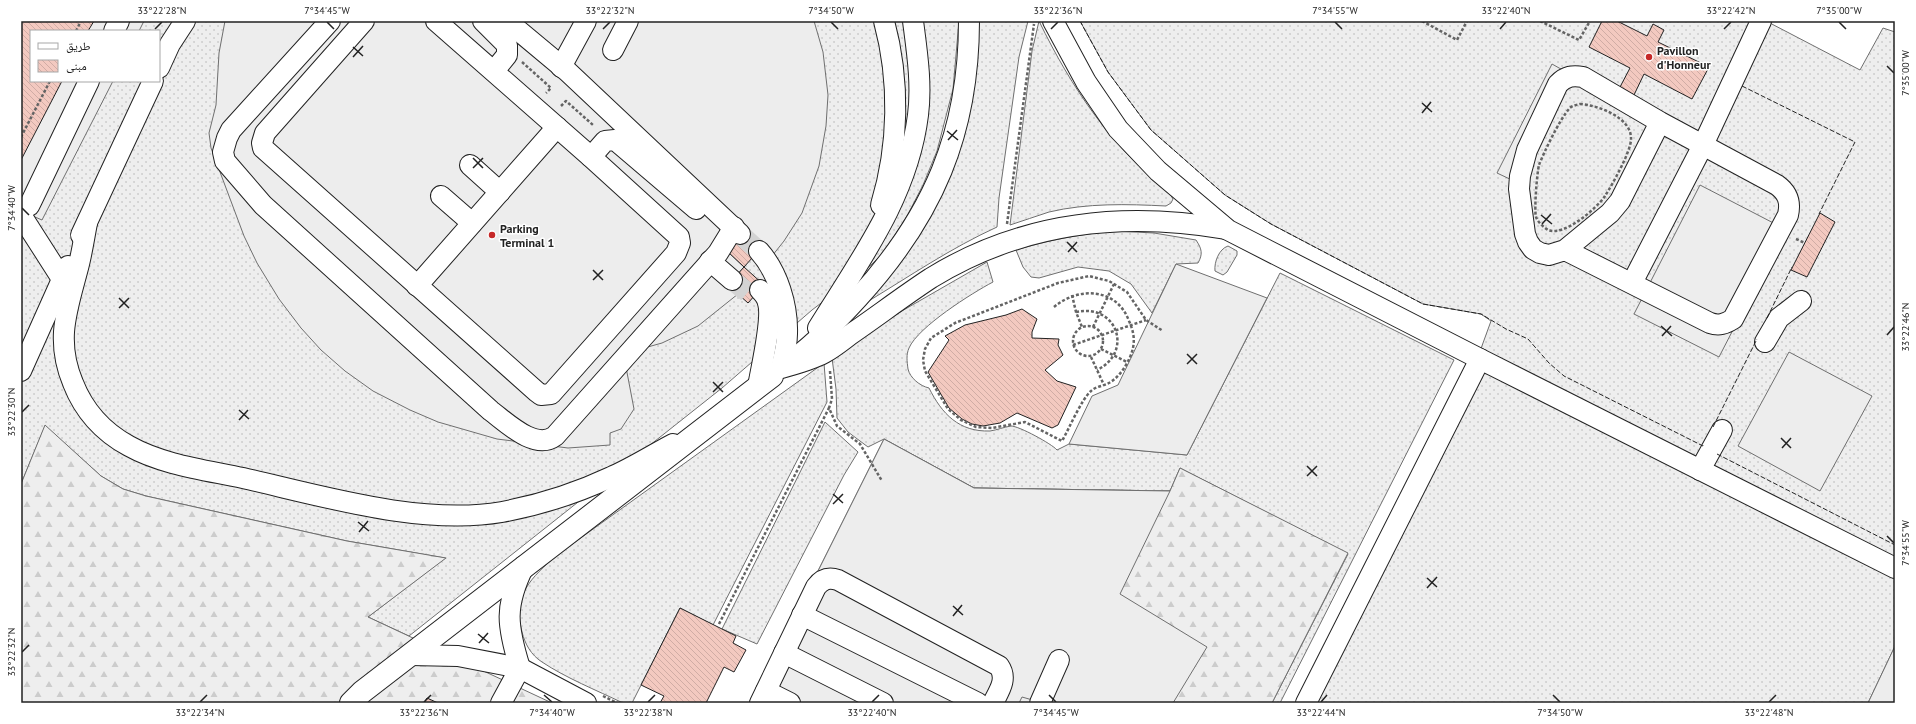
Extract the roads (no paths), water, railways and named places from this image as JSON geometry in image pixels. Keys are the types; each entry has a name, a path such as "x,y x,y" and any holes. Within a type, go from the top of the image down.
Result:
{"main road":[{"path":"357,699 524,566 770,377"}],"street":[{"path":"114,30 119,21"},
{"path":"170,44 173,21"},
{"path":"160,66 170,44 185,21"},
{"path":"330,21 231,130 223,152 225,161 263,205 490,411 523,434 542,441 555,436 727,243"},
{"path":"364,21 265,133 262,143 266,152 537,392 541,395 551,394 676,253 680,243 676,233 436,21"},
{"path":"483,21 507,45 507,55 494,71"},
{"path":"507,21 561,67 716,210 727,243 745,265 771,266 763,290 762,307 769,319 770,377"},
{"path":"561,67 586,21"},
{"path":"613,50 628,21"},
{"path":"869,245 888,177 894,128 894,75 884,21"},
{"path":"803,352 869,245 892,204 906,168 914,137 919,90 919,68 912,21"},
{"path":"770,377 803,352 837,320 888,264 908,236 926,206 941,176 953,144 961,109 966,76 969,21"},
{"path":"1053,21 1086,82 1118,129 1158,171 1228,230 1895,568"},
{"path":"1632,283 1703,145 1761,21"},
{"path":"1565,250 1710,323 1718,325 1726,324 1733,319 1788,215 1790,206 1784,190 1583,78 1569,76 1558,84 1522,163 1519,189 1525,234 1533,249 1540,253 1549,255 1565,250 1605,219 1616,207 1660,122"},
{"path":"21,209 28,206 32,200 89,82"},
{"path":"21,371 86,223 153,82"},
{"path":"417,286 557,127"},
{"path":"591,157 606,141 615,140 689,205 702,211 716,210"},
{"path":"470,165 500,192"},
{"path":"441,196 472,223"},
{"path":"21,215 62,280"},
{"path":"770,377 825,353 931,278 965,260 1008,242 1037,233 1075,225 1113,220 1152,220 1190,223 1228,230"},
{"path":"86,223 80,260 66,310 64,348 67,366 78,394 89,413 113,437 150,456 340,500 418,514 458,515 500,512 548,502 611,477 706,426"},
{"path":"763,290 784,302 787,325 786,346 770,377"},
{"path":"1765,342 1779,318 1801,301"},
{"path":"1306,703 1480,359"},
{"path":"1700,470 1722,430"},
{"path":"504,702 520,668 510,630 509,608 514,586 524,566"},
{"path":"790,703 763,697 819,583 828,578 838,580 999,666 1002,671 1003,682 993,703"},
{"path":"802,615 978,703"},
{"path":"784,653 883,703"},
{"path":"411,655 458,656 520,668 586,703"},
{"path":"1040,703 1059,660"}],"tunnel":[{"path":"740,234 759,251"},
{"path":"732,280 753,297"}],"place":[{"name":"Pavillon d'Honneur","path":"1649,57"},
{"name":"Parking Terminal 1","path":"492,235"}]}
